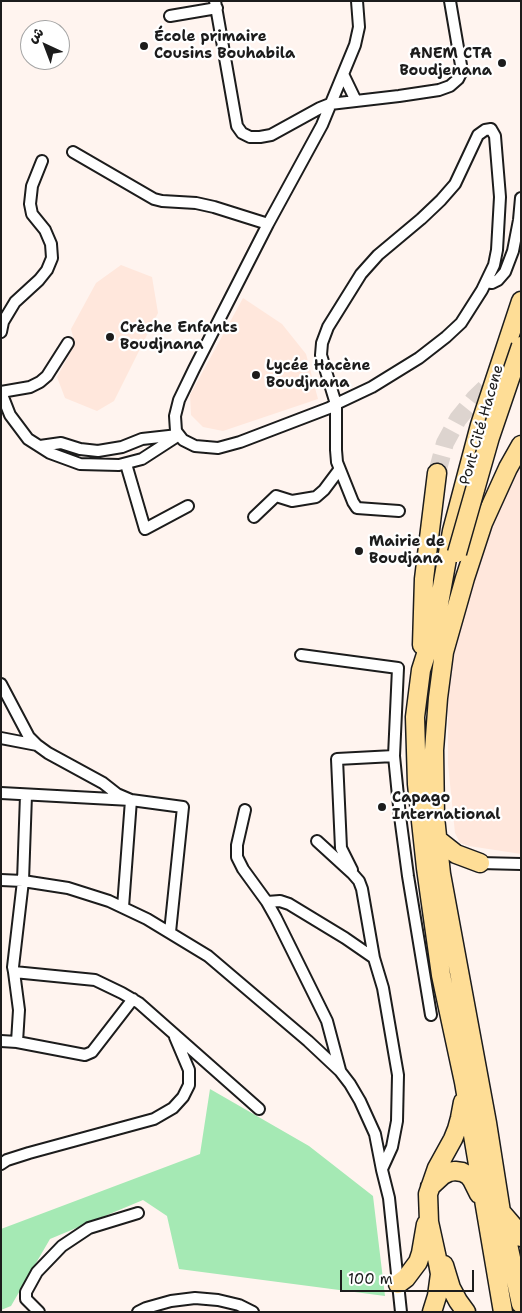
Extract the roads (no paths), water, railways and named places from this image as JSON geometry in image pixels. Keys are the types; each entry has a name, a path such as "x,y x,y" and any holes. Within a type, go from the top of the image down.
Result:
{"highway":[{"name":"Pont Cité Hacene","path":"453,551 452,530 480,425 521,301"},
{"name":"Pont Cité Hacene","path":"453,551 521,346"},
{"path":"444,652 483,523 521,444"},
{"path":"437,473 424,579 421,670 415,717 417,784 426,868 441,975 494,1211 521,1304"},
{"path":"453,551 434,750 435,817 441,874 487,1122 503,1309"},
{"path":"421,670 435,626 453,551"},
{"path":"437,839 456,854 480,863"},
{"path":"441,874 456,865 480,863"},
{"path":"432,1312 439,1285 438,1263 428,1216 428,1202 430,1188 437,1168 457,1129 462,1108 464,1082"},
{"path":"430,1188 443,1175 449,1172 462,1172 472,1180 494,1211 515,1228 521,1238"},
{"path":"398,1284 406,1278 418,1262 428,1216"},
{"path":"436,1252 442,1261 454,1295 466,1312"}],"street":[{"path":"357,1 359,27 355,45 322,125 268,224 179,400 175,416 176,431 183,440 195,446 218,448 240,442 336,404 372,387 419,358 461,323 486,282 494,265 497,250 500,197 495,136 490,129 484,130 478,135 455,184 442,200 378,254 361,274 328,327 322,343 320,355 336,404 336,450 340,470 352,502 357,508 399,511"},
{"path":"170,16 216,4 237,126 242,133 250,137 260,138 271,135 330,104 439,90 450,86 458,79 462,71 450,1"},
{"path":"343,74 356,101"},
{"path":"73,152 162,201 196,203 268,224"},
{"path":"1,332 3,322 15,302 47,270 52,258 51,244 44,230 32,214 30,204 32,186 42,161"},
{"path":"486,282 492,283 498,280 505,272 513,251 521,198"},
{"path":"68,342 47,376 40,382 30,387 1,392 10,415 28,439 50,452 80,464 119,465 142,459 179,435"},
{"path":"40,446 60,443 80,449 98,451 122,447 151,438 179,435"},
{"path":"126,464 145,528 188,506"},
{"path":"254,517 276,496 292,501 316,497 340,470"},
{"path":"301,655 398,668 394,756 408,876 432,1015"},
{"path":"1,684 29,737 37,745 48,753 103,782 117,794 130,800"},
{"path":"1,738 37,745"},
{"path":"382,1170 392,1147 397,1121 398,1075 383,988 374,958 362,888 341,848 337,758 394,756"},
{"path":"1,793 130,800 183,807 170,932"},
{"path":"17,1042 19,1010 13,967 23,881 26,795"},
{"path":"123,907 130,800"},
{"path":"245,810 237,845 237,857 243,869 267,902 327,1021 340,1071"},
{"path":"400,816 420,813"},
{"path":"318,841 359,881"},
{"path":"480,863 521,864"},
{"path":"1,880 23,881 68,888 109,900 147,919 208,956 308,1041 340,1071 360,1101 375,1134 389,1198 401,1312"},
{"path":"267,902 280,901 289,904 374,958"},
{"path":"14,972 95,980 133,999 259,1109"},
{"path":"1,1042 17,1042 85,1055 92,1052 133,999"},
{"path":"1,1164 29,1153 154,1119 172,1108 183,1097 189,1085 190,1077 190,1070 173,1032"},
{"path":"39,1312 26,1299 26,1292 37,1272 62,1246 88,1228 138,1213"},
{"path":"138,1312 171,1301 195,1298 218,1300 239,1305 253,1312"}],"tunnel":[{"path":"437,473 445,443 458,419 475,398 498,376"}],"place":[{"name":"École primaire Cousins Bouhabila","path":"144,46"},
{"name":"ANEM CTA Boudjenana","path":"502,63"},
{"name":"Crèche Enfants Boudjnana","path":"110,337"},
{"name":"Lycée Hacène Boudjnana","path":"256,375"},
{"name":"Mairie de Boudjana","path":"359,551"},
{"name":"Capago International","path":"382,807"}]}
